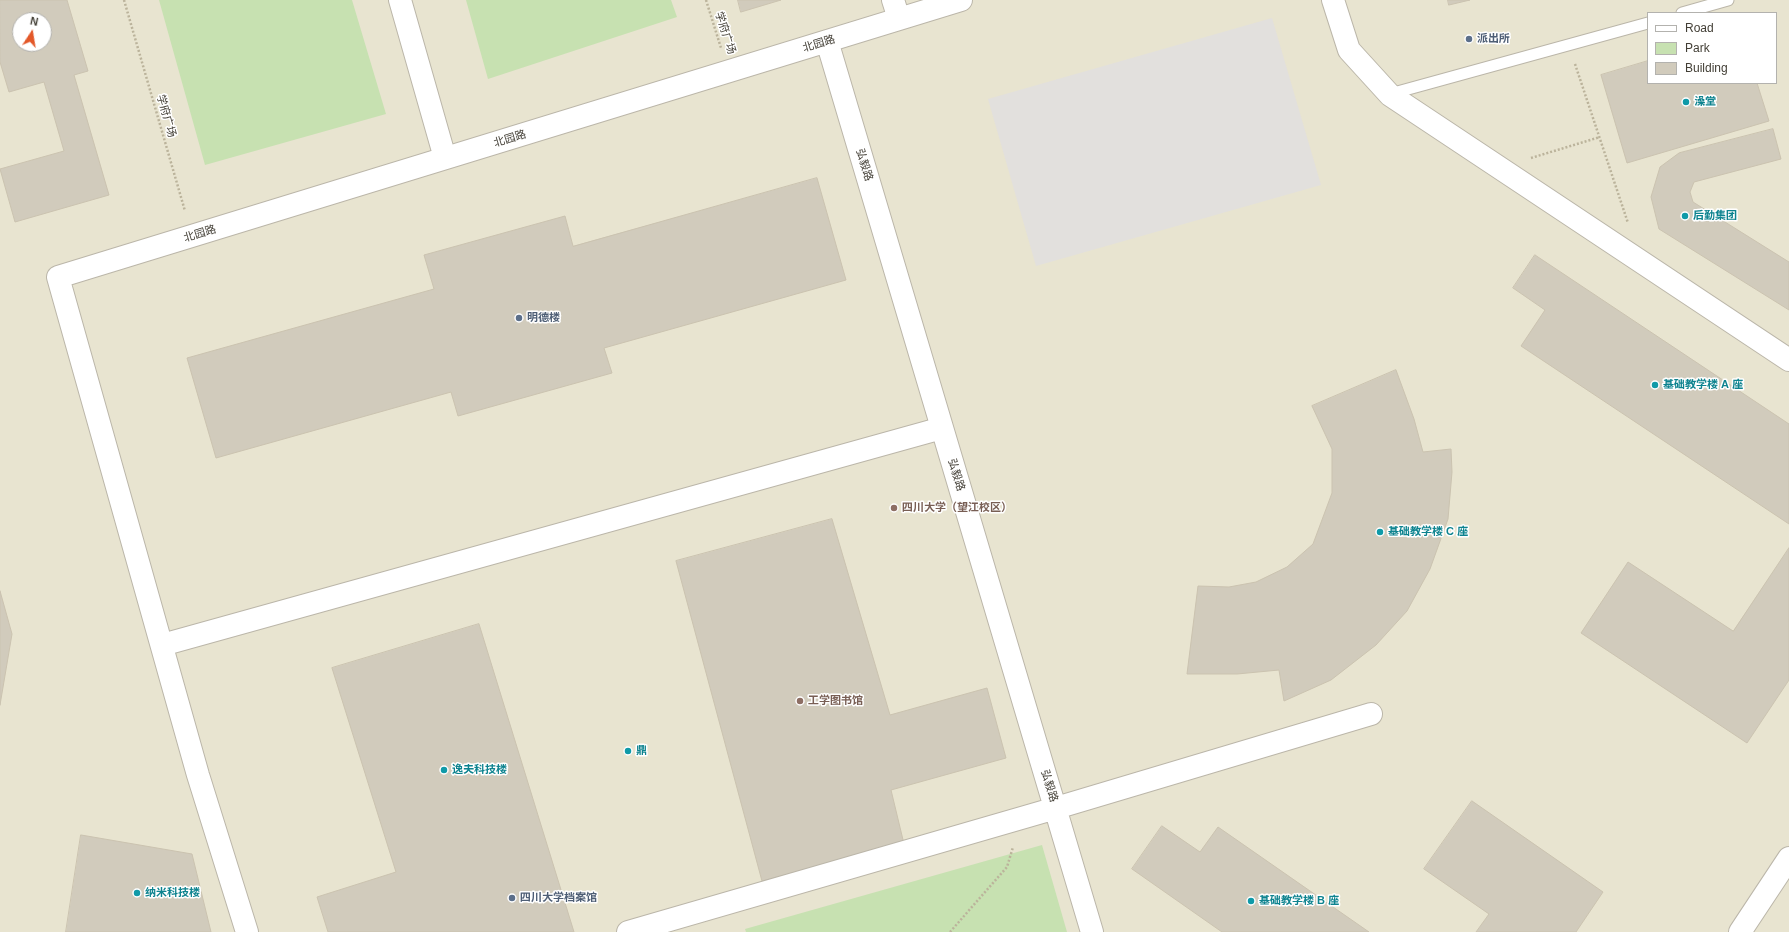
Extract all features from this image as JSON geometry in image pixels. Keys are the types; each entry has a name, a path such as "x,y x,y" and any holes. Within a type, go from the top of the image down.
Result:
{"street":[{"path":"400,0 445,158"},
{"name":"北园路","path":"162,645 58,277 827,41 896,10 961,0"},
{"path":"1333,0 1349,50 1390,95 1789,360"},
{"name":"弘毅路","path":"827,41 1092,932"},
{"path":"246,932 198,775 162,645 942,428"},
{"path":"628,932 1056,808 1371,714"},
{"path":"1740,932 1789,859"}],"lane":[{"path":"1686,12 1728,0"},
{"path":"1390,95 1647,22"}],"path":[{"name":"学府广场","path":"124,0 192,236"},
{"name":"学府广场","path":"706,0 729,71"},
{"path":"1568,45 1629,225"},
{"path":"1500,168 1600,137"},
{"path":"950,932 1007,867 1020,818"}],"shaded area":[{"name":"四川大学（望江校区）","path":"0,0 1789,0 1789,932 0,932"},
{"path":"1272,18 1321,185 1036,266 988,99"}],"green space":[{"path":"159,0 352,0 386,114 205,165"},
{"path":"466,0 671,0 677,17 488,79"},
{"path":"1042,845 1067,932 746,932 745,929"}],"building":[{"path":"0,0 67,0 88,71 74,75 109,195 15,222 0,169 64,151 44,82 9,92 0,62"},
{"path":"738,0 781,0 741,12"},
{"path":"1448,0 1470,0 1449,5"},
{"name":"澡堂","path":"1647,61 1647,84 1757,84 1769,121 1627,163 1601,75"},
{"name":"后勤集团","path":"1773,129 1781,159 1694,182 1690,192 1693,202 1789,262 1789,310 1659,229 1651,197 1660,167 1679,153"},
{"name":"明德楼","path":"817,178 846,280 604,348 612,373 458,416 451,392 216,458 187,358 434,289 424,255 565,216 573,246"},
{"name":"基础教学楼 A 座","path":"1535,255 1789,424 1789,524 1521,346 1545,310 1513,288"},
{"name":"基础教学楼 C 座","path":"1396,370 1414,419 1423,452 1451,449 1452,472 1448,519 1430,569 1407,611 1376,645 1331,680 1284,701 1279,670 1237,674 1187,674 1198,586 1229,587 1256,582 1287,567 1313,544 1332,493 1332,449 1312,406"},
{"name":"工学图书馆","path":"832,519 890,715 987,688 1006,758 891,790 904,844 762,881 676,561"},
{"path":"1789,548 1789,680 1747,743 1581,633 1628,562 1733,631"},
{"path":"0,591 12,634 0,705"},
{"name":"逸夫科技楼","path":"479,624 574,932 328,932 317,897 396,872 332,668"},
{"path":"1472,801 1603,892 1576,932 1476,932 1489,914 1424,869"},
{"name":"基础教学楼 B 座","path":"1162,826 1200,852 1218,827 1369,932 1222,932 1132,869"},
{"name":"纳米科技楼","path":"81,835 192,854 211,932 66,932"}],"place":[{"name":"派出所","path":"1469,39"},
{"name":"澡堂","path":"1686,102"},
{"name":"后勤集团","path":"1685,216"},
{"name":"明德楼","path":"519,318"},
{"name":"基础教学楼 A 座","path":"1655,385"},
{"name":"四川大学（望江校区）","path":"894,508"},
{"name":"基础教学楼 C 座","path":"1380,532"},
{"name":"工学图书馆","path":"800,701"},
{"name":"鼎","path":"628,751"},
{"name":"逸夫科技楼","path":"444,770"},
{"name":"纳米科技楼","path":"137,893"},
{"name":"四川大学档案馆","path":"512,898"},
{"name":"基础教学楼 B 座","path":"1251,901"}]}
